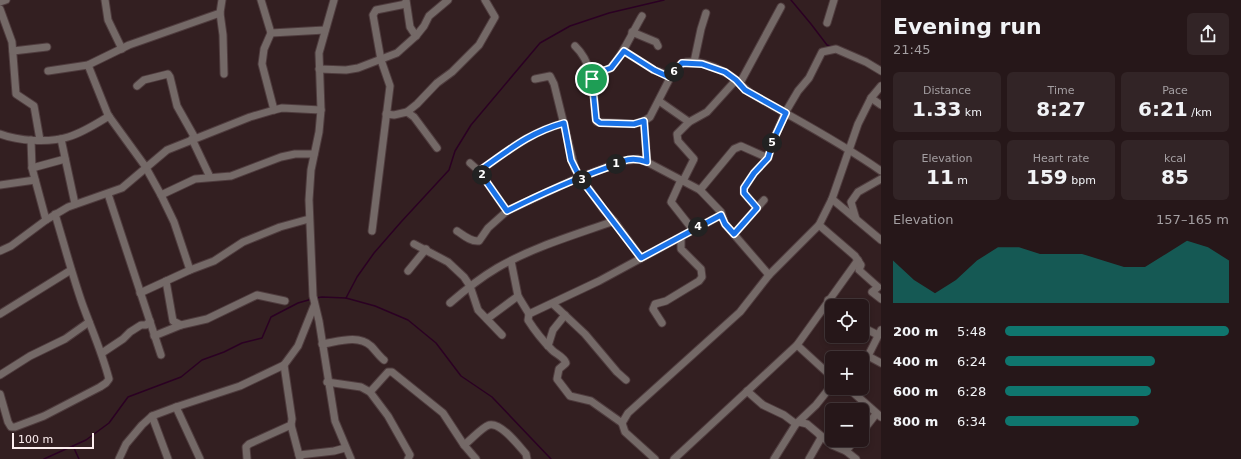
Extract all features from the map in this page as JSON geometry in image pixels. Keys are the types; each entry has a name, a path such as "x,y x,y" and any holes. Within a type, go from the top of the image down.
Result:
{"street":[{"path":"0,2 6,0"},
{"path":"105,0 108,20 122,49"},
{"path":"222,0 220,13 223,35 224,74"},
{"path":"261,0 271,33 264,49 262,64 274,110"},
{"path":"334,0 319,53 321,110 310,189 309,219 314,306 319,321 327,382 335,421 345,448 351,459"},
{"path":"319,69 346,70 381,60 402,50 424,26 429,16 448,0"},
{"path":"386,114 394,115 406,112 436,83 452,72 485,36 489,25 495,17 485,0"},
{"path":"827,23 834,0"},
{"path":"372,231 390,86 381,60 374,12 376,10 406,2 410,27 416,36"},
{"path":"693,230 671,202 694,159 676,137 679,131 689,122 707,112 738,81 781,7"},
{"path":"0,9 13,51 16,94 34,106 40,140"},
{"path":"48,71 88,65 122,49 220,13"},
{"path":"694,62 706,13"},
{"path":"592,79 594,74 611,68 624,51 632,32 642,16"},
{"path":"271,33 325,30"},
{"path":"632,32 656,42 658,46"},
{"path":"575,46 587,60 592,79 596,120 598,122 634,124 644,121 650,117 660,101 671,76 682,63 694,62 725,72 738,81 745,90 786,113 881,171"},
{"path":"13,51 47,47"},
{"path":"757,208 744,193 744,188 754,173 768,158 773,141 786,113 798,91 809,78 817,65 819,56 825,51 836,49 866,62 881,71"},
{"path":"624,51 654,70 671,76"},
{"path":"88,65 109,116 146,166 162,195 174,222 190,270"},
{"path":"137,86 144,80 168,74 172,83 177,106 210,177"},
{"path":"534,79 550,76 554,84 564,123 571,160 580,178 641,258"},
{"path":"622,422 628,413 740,312 769,275 819,225 832,199 848,150 871,98 881,86"},
{"path":"871,98 881,105"},
{"path":"660,101 689,122"},
{"path":"0,251 11,246 55,214 75,204 122,188 146,166 167,150 193,138 274,110 321,110"},
{"path":"406,112 414,117 437,148"},
{"path":"0,134 20,140 61,139 89,128 109,116"},
{"path":"644,121 647,162"},
{"path":"479,171 506,150 533,135 564,123"},
{"path":"61,139 75,204"},
{"path":"31,140 32,168 46,220"},
{"path":"700,190 734,148 741,146 768,158"},
{"path":"162,195 181,184 210,177 232,176 280,157 295,154 314,154"},
{"path":"32,168 65,159"},
{"path":"457,231 475,242 479,241 488,228 507,211 553,188 623,161 638,159 647,162 700,190 721,212 725,224 769,275"},
{"path":"470,163 479,171 507,211"},
{"path":"0,185 35,180"},
{"path":"856,219 851,202 858,192 881,180"},
{"path":"108,194 161,355"},
{"path":"832,199 881,240"},
{"path":"734,234 764,200"},
{"path":"0,394 8,422 11,427 44,416 106,383 109,379 102,353 89,322 71,270 55,214"},
{"path":"529,314 599,282 721,215"},
{"path":"140,293 190,270 214,261 243,242 280,227 309,219"},
{"path":"450,303 470,286 511,261 543,246 614,221"},
{"path":"819,225 858,260 856,268 829,299"},
{"path":"662,323 653,309 655,304 666,301 699,281 702,277 701,269 682,249 681,237"},
{"path":"414,244 448,262 470,286 478,310 502,335"},
{"path":"408,271 426,249"},
{"path":"511,261 518,296 529,314 528,320 548,346 565,360 566,363 559,369 557,379 563,388 570,396 591,401 622,422 625,432 655,459"},
{"path":"856,268 879,285 872,292 881,299"},
{"path":"0,314 71,270"},
{"path":"166,281 173,321 181,325"},
{"path":"154,336 181,325 207,319 257,295 285,301"},
{"path":"487,319 518,296"},
{"path":"553,304 626,380"},
{"path":"674,459 797,345 825,304"},
{"path":"119,459 129,440 142,424 152,416 240,386 284,365 298,346 314,306"},
{"path":"548,346 553,330 565,315"},
{"path":"102,353 123,339 130,332 141,325 146,325 150,321"},
{"path":"0,375 30,356 65,339 89,322"},
{"path":"869,329 880,332 869,354"},
{"path":"322,344 351,339 362,341 370,345 384,360"},
{"path":"797,345 825,371"},
{"path":"869,357 881,363"},
{"path":"284,365 292,419 291,425 299,457 345,448"},
{"path":"370,392 388,372 392,372 443,413 464,445 476,459"},
{"path":"327,382 361,387 370,392 403,441 410,455 408,459"},
{"path":"748,391 763,405 797,423 807,424 832,445 846,451 856,459"},
{"path":"774,459 797,423 816,406 825,394"},
{"path":"856,395 878,415 869,425"},
{"path":"176,407 200,459"},
{"path":"152,416 168,459"},
{"path":"247,459 246,448 249,444 291,425"},
{"path":"464,445 488,426 494,425 500,427 526,454 527,459"},
{"path":"809,459 821,438 820,436"},
{"path":"846,451 849,447"}],"waterway":[{"path":"346,298 357,277 374,253 449,170 455,151 471,125 540,43 570,26 609,13 664,0"},
{"path":"791,0 827,45 833,47"},
{"path":"316,298 346,298 375,306 408,320 436,343 461,376 492,397 551,459"},
{"path":"44,459 86,440 109,423 128,397 181,377 202,360 224,352 242,343 262,338 271,317 298,303 312,299"},
{"path":"73,446 79,459"}],"route":[{"path":"592,79 594,74 611,68 617,58 624,51 654,70 669,77 682,63 694,62 725,72 740,83 745,90 786,113 773,141 768,158 754,173 744,188 744,193 757,208 734,234 725,224 721,215 641,258 629,240 580,178 571,160 564,123 533,135 506,150 479,171 507,211 553,188 580,178 623,161 638,159 647,162 644,121 634,124 598,122 596,120 592,79"}]}
